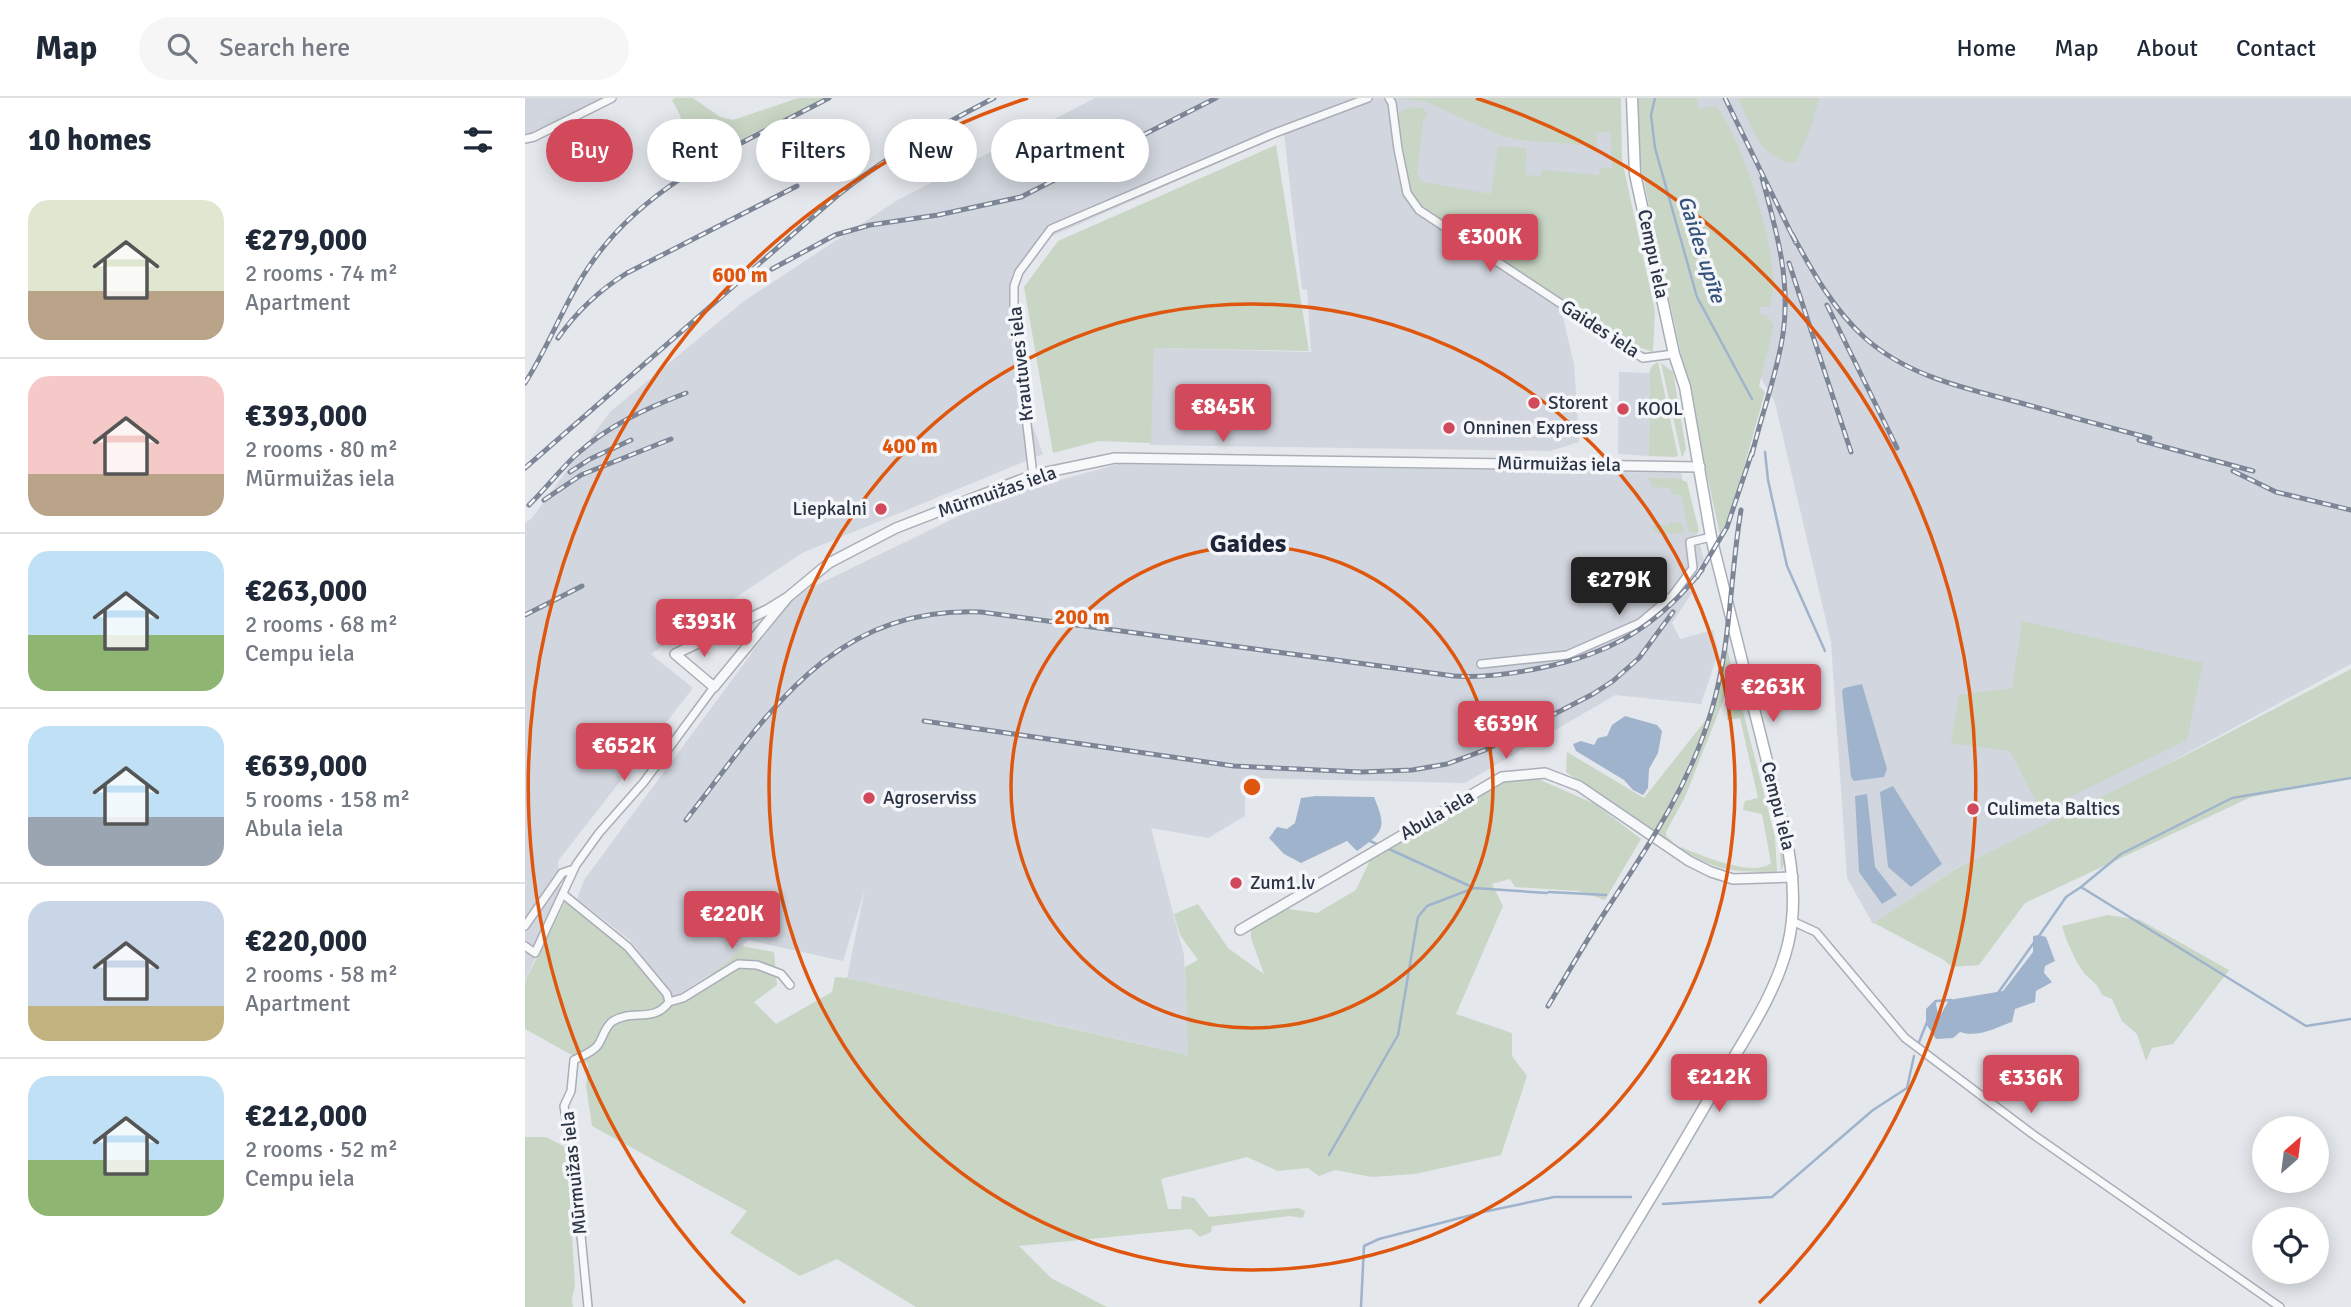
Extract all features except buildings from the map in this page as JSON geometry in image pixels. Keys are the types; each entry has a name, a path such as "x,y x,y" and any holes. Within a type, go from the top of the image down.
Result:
{"main road":[{"name":"Cempu iela","path":"1584,1307 1768,999 1782,964 1792,920 1793,899 1793,877 1786,833 1711,537 1685,387 1674,354 1635,174 1632,98"}],"street":[{"path":"525,139 612,98"},
{"name":"Krautuves iela","path":"1033,475 1014,316 1014,286 1019,272 1051,229 1275,133 1368,98"},
{"name":"Gaides iela","path":"1389,98 1406,193 1419,210 1643,358 1674,354"},
{"name":"Mūrmuižas iela","path":"525,946 535,953 574,869 599,833 644,782 714,687 787,597 829,563 896,528 1033,475 1115,458 1700,467"},
{"path":"1481,664 1567,655 1640,623 1672,596 1693,568 1690,542 1711,537"},
{"path":"714,687 675,654 767,610 787,597"},
{"name":"Abula iela","path":"1240,930 1502,777 1545,773 1579,786 1689,861 1711,872 1733,878 1793,877"},
{"name":"Mūrmuižas iela","path":"525,926 562,873 574,869"},
{"path":"564,895 628,947 667,994 669,1002"},
{"path":"1792,920 1816,932 1905,1038 2031,1133 2280,1307"},
{"name":"Mūrmuižas iela","path":"588,1307 575,1174 564,1106 571,1091 574,1060 596,1048 610,1023 629,1014 663,1011 669,1002 683,998 738,964 757,965 781,974 790,985"}],"shaded area":[{"path":"525,98 606,98 562,119 546,119 546,127 525,137"},
{"path":"1095,98 1618,98 1620,161 1591,215 1561,309 1574,364 1579,442 1550,451 1150,445 1154,348 1311,352 1307,290 1302,289 1284,134 1050,237 1012,274 1010,316 1015,378 1043,454 802,553 651,654 693,688 558,861 561,905 525,980 525,523 532,518 610,412 744,301 896,201 933,182 977,182 977,159 991,152 991,182 1149,182 1149,119 1054,119"},
{"path":"1679,98 2351,98 2351,664 2107,797 1960,866 1873,924 1847,878 1831,642 1775,403 1706,279"},
{"path":"1619,372 1650,373 1649,456 1618,454"},
{"path":"1119,464 1681,473 1704,560 1685,586 1692,593 1672,623 1680,639 1713,630 1718,653 1701,704 1615,695 1465,783 1245,778 1245,816 1208,838 1151,828 1184,955 1189,1055 847,978 865,889 843,961 748,940 730,961 674,998 630,940 577,899 584,880 794,596 1000,496"}],"green space":[{"path":"693,98 720,117 729,119 681,119 672,100"},
{"path":"798,98 827,98 783,119 756,119 756,132 742,139 742,119 736,119"},
{"path":"1399,98 1621,98 1622,160 1655,311 1653,352 1627,343 1424,209 1410,192 1404,171 1398,117 1400,112 1411,107 1422,108 1428,115 1423,121 1417,173 1422,182 1491,194 1498,146 1527,148 1525,175 1541,176 1542,170 1599,175 1600,168 1612,169 1610,131 1597,133 1597,153 1583,145 1518,140 1502,136 1426,102"},
{"path":"1637,98 1697,98 1699,109 1717,107 1727,123 1749,175 1767,236 1773,289 1769,307 1760,307 1760,314 1767,316 1774,325 1759,386 1765,392 1733,506 1720,535 1637,147"},
{"path":"1738,98 1819,98 1796,163 1784,161 1766,149 1753,130"},
{"path":"1276,145 1309,351 1154,348 1151,443 1099,441 1053,453 1024,287 1058,241"},
{"path":"1658,362 1678,456 1674,457 1649,456 1650,370"},
{"path":"1661,363 1673,372 1686,449 1682,458"},
{"path":"1648,478 1677,478 1687,482 1699,531 1697,533 1689,532 1681,496 1671,494 1670,488 1652,487"},
{"path":"1670,522 1682,524 1684,533 1658,534 1653,530 1653,525 1670,525"},
{"path":"2022,621 2203,663 2187,740 2041,811 2010,751 1951,743 1959,695 2012,688"},
{"path":"1727,647 1734,680 1731,681 1685,797 1666,832 1666,836 1673,842 1670,845 1657,835 1682,790 1701,744 1716,697"},
{"path":"2351,669 2351,778 2251,797 2025,903 1979,965 1952,967 1944,960 1874,923 1959,867 2184,756"},
{"path":"1740,700 1775,837 1777,872 1727,869 1705,862 1680,849 1681,847 1740,867 1763,867 1771,863 1762,814 1743,810 1745,801 1758,798 1740,718 1727,720 1729,707"},
{"path":"1709,716 1677,791 1655,832 1566,772 1567,752 1644,798"},
{"path":"1763,768 1786,860 1781,871 1779,834"},
{"path":"1529,775 1595,804 1641,839 1605,900 1578,891 1515,887 1510,879 1492,884 1503,906 1456,1014 1512,1033 1512,1056 1527,1076 1501,1155 1415,1174 1372,1177 1335,1170 1319,1176 1308,1168 1278,1171 1247,1157 1161,1179 1168,1209 1181,1209 1182,1196 1194,1198 1209,1217 1298,1208 1305,1211 1303,1218 1289,1216 1212,1226 1211,1232 1200,1237 1191,1229 1019,1246 1051,1278 1107,1307 916,1307 837,1259 800,1276 730,1233 747,1211 592,1126 586,1086 588,1064 525,1029 525,981 566,900 624,944 675,1000 730,960 742,946 774,952 777,985 754,1002 776,1024 832,992 835,977 1188,1055 1185,967 1198,960 1180,935 1174,914 1198,904 1228,948 1264,974 1251,938 1251,917 1280,901 1289,909 1317,913 1356,890 1371,858 1501,780"},
{"path":"2108,915 2140,920 2229,970 2173,1044 2152,1048 2146,1061 2137,1034 2122,1021 2112,999 2102,995 2084,973 2062,926"},
{"path":"525,1137 546,1137 567,1148 575,1286 573,1307 525,1307"}],"water":[{"path":"1862,684 1887,769 1884,777 1854,781 1851,777 1842,691 1844,688"},
{"path":"1625,716 1657,725 1662,731 1658,753 1649,769 1648,788 1643,795 1633,790 1624,780 1576,751 1573,744 1581,741 1594,745 1598,738 1607,736 1612,725"},
{"path":"1893,786 1942,864 1911,887 1888,867 1880,792"},
{"path":"1867,794 1875,867 1897,895 1882,904 1859,872 1855,796"},
{"path":"1374,797 1381,816 1378,834 1357,851 1347,841 1301,863 1284,854 1269,838 1277,827 1287,829 1295,823 1301,798"},
{"path":"2033,936 2046,937 2055,961 2045,966 2044,973 2052,982 2036,991 2035,1002 2015,1009 2012,1022 1980,1033 1960,1032 1953,1038 1936,1039 1926,1024 1926,1009 1935,1000 1939,1018 1949,1000 2003,991 2033,952"}],"waterway":[{"name":"Gaides upīte","path":"1655,98 1651,115 1655,148 1697,297 1752,399"},
{"name":"Gaides upīte","path":"1765,452 1768,480 1787,566 1825,651"},
{"path":"2081,887 2121,854 2232,798 2351,778"},
{"path":"1368,840 1381,846"},
{"path":"1329,1155 1398,1035 1418,917 1427,906 1474,888 1389,849"},
{"path":"2039,936 2066,897 2081,887 2306,1026 2351,1019"},
{"path":"1474,888 1547,893"},
{"path":"1549,892 1606,895"},
{"path":"1998,993 2035,941"},
{"path":"1935,1003 1951,1000"},
{"path":"1919,1042 1927,1022"},
{"path":"1663,1204 1772,1197 1873,1110 1907,1088 1914,1056"},
{"path":"1361,1307 1364,1246 1379,1239 1554,1197 1631,1197"}],"railway":[{"path":"525,383 585,273 618,230 672,184 702,165 829,98"},
{"path":"525,468 838,195 913,143 994,98"},
{"path":"772,269 835,235 870,225 938,215 1021,197 1216,98"},
{"path":"1725,98 1796,243"},
{"path":"1752,455 1777,365 1785,314 1781,255 1762,178"},
{"path":"558,338 589,302 627,273 797,186"},
{"path":"1792,234 1815,276 1853,327 1900,362 1919,372 1959,386 2150,438"},
{"path":"1789,263 1851,452"},
{"path":"1827,305 1897,448"},
{"path":"529,505 577,454 602,434 643,411 686,393"},
{"path":"544,500 581,475 671,439"},
{"path":"570,472 590,459 631,440"},
{"path":"2139,440 2253,471"},
{"path":"1697,577 1727,527 1754,446"},
{"path":"2233,471 2276,492 2351,510"},
{"path":"1548,1006 1668,812 1693,762 1712,709 1723,660 1741,510"},
{"path":"686,820 745,742 808,674 843,647 883,627 928,615 981,612 1454,676 1487,676 1565,662 1610,646 1668,607 1702,570"},
{"path":"525,615 582,586"},
{"path":"924,721 1234,766 1361,772 1412,770 1447,764 1485,750 1593,694 1639,658 1673,612"}],"place":[{"name":"Storent","path":"1534,403"},
{"name":"KOOL","path":"1623,409"},
{"name":"Onninen Express","path":"1449,428"},
{"name":"Liepkalni","path":"881,509"},
{"name":"Agroserviss","path":"869,798"},
{"name":"Culimeta Baltics","path":"1973,809"},
{"name":"Zum1.lv","path":"1236,883"}],"district":[{"name":"Gaides","path":"1248,544"}]}
